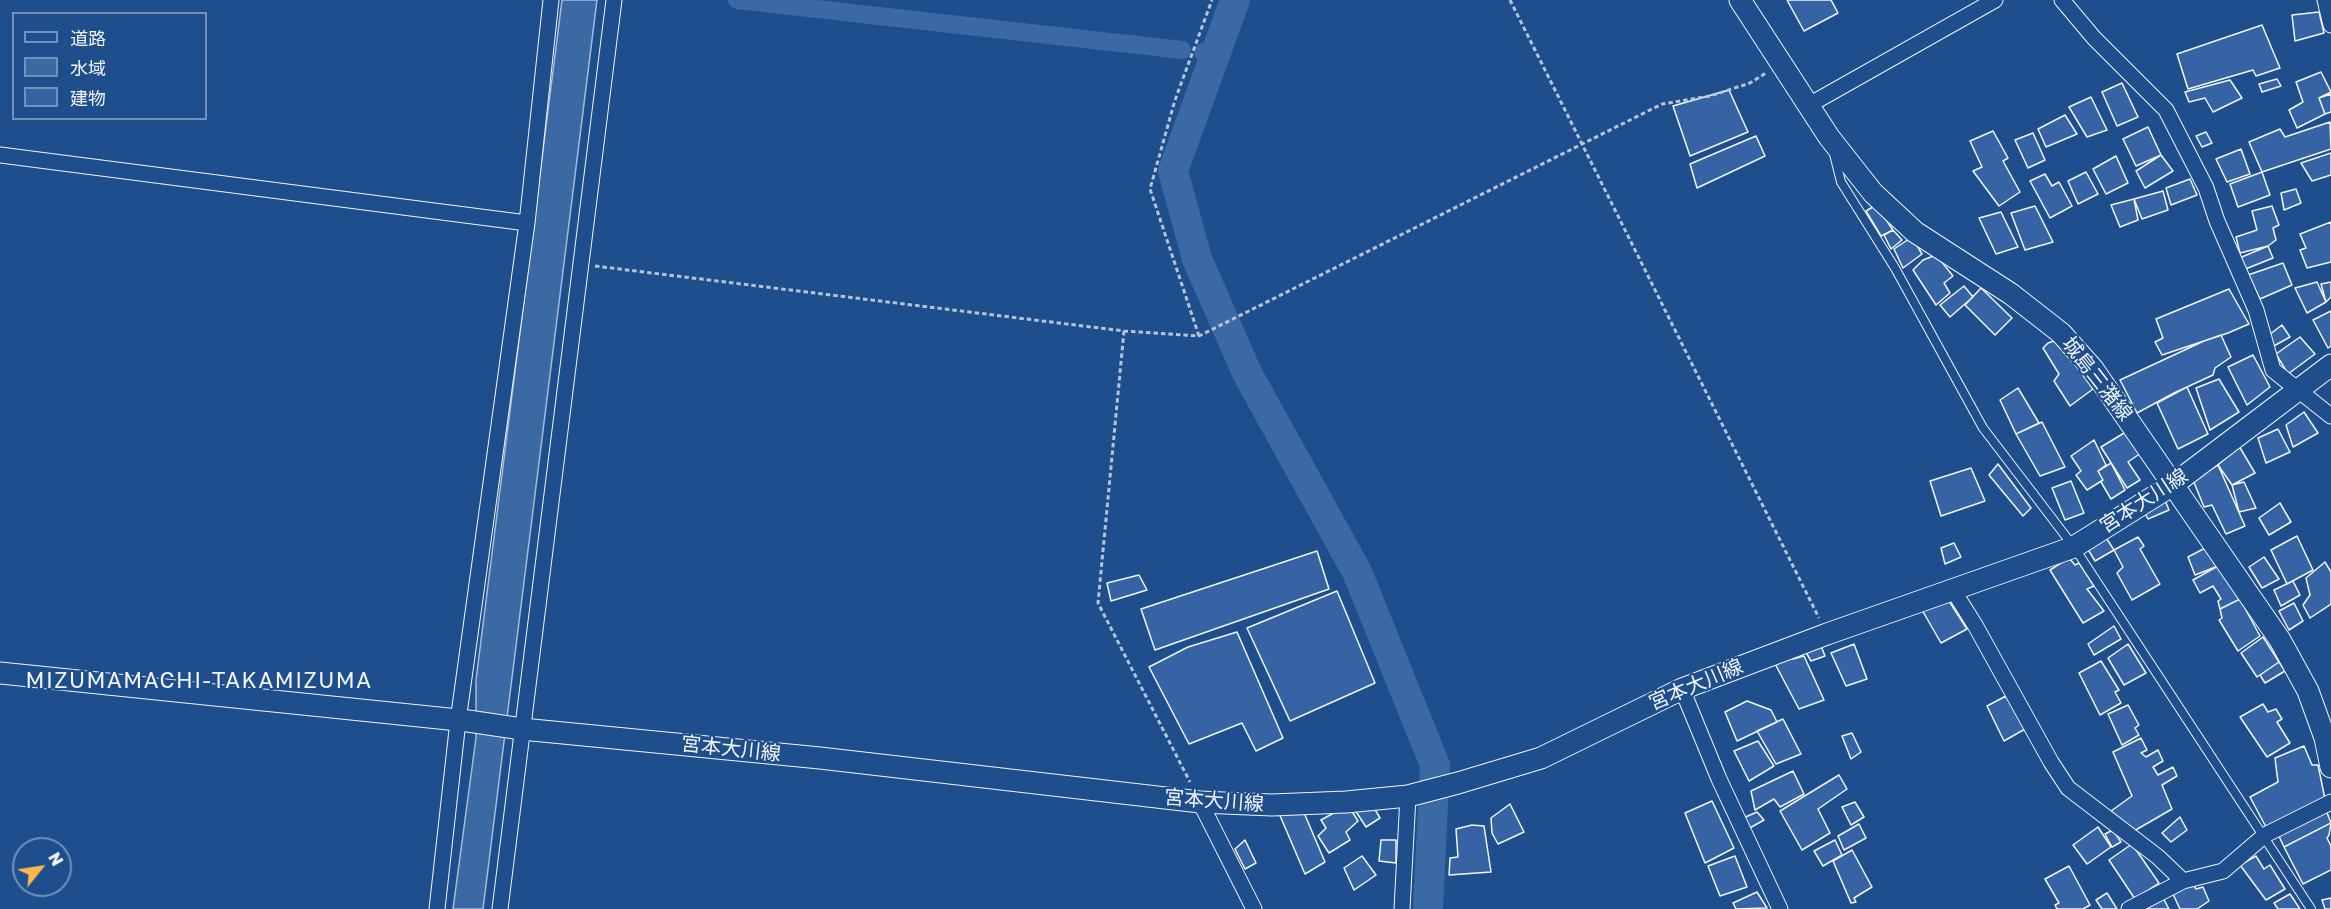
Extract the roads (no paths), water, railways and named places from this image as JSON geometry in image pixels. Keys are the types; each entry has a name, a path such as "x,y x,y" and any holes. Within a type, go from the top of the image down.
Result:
{"main road":[{"name":"城島三潴線","path":"1740,0 1829,137 1873,194 1915,232 2011,294 2061,333 2094,369 2280,640 2308,691 2325,738 2331,767"},
{"name":"宮本大川線","path":"0,673 820,758 1200,802 1272,805 1346,802 1414,794 1541,758 1682,689 1827,634 2074,547 2174,484 2331,365"}],"street":[{"path":"437,909 527,223 551,0"},
{"path":"500,909 516,728 614,0"},
{"path":"1809,105 1995,0"},
{"path":"2062,0 2094,38 2166,110 2206,188 2217,221 2256,310 2273,370 2331,416"},
{"path":"2325,0 2331,24"},
{"path":"0,155 527,223"},
{"path":"1953,590 2067,788 2158,857 2183,881"},
{"path":"1682,689 1719,778 1780,909"},
{"path":"1402,909 1414,794"},
{"path":"1200,802 1254,909"},
{"path":"2129,909 2183,881 2223,871 2265,835 2331,802"}],"lane":[{"path":"1829,137 1841,182 1895,268 1983,428 2074,547 2265,835 2311,909"}],"water":[{"path":"562,0 597,0 483,909 453,909 476,738 476,680"}],"waterway":[{"path":"737,0 1182,50"},
{"path":"1235,0 1173,171 1197,259 1247,373 1357,572 1435,765 1428,909"},
{"path":"1203,52 1215,54"}],"district":[{"name":"MIZUMAMACHI-TAKAMIZUMA","path":"199,681"}]}
